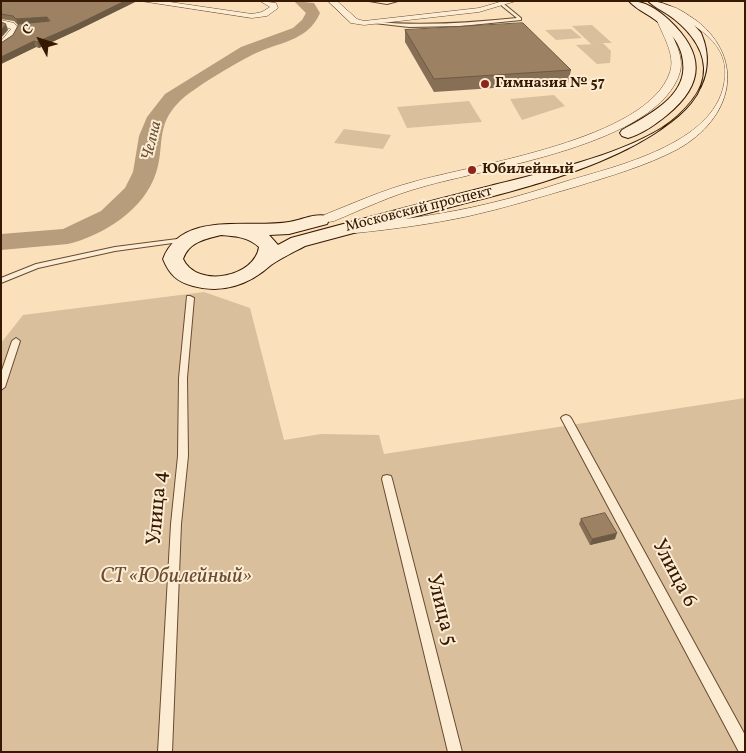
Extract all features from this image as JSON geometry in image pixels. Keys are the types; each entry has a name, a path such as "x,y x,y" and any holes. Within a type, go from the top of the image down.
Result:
{"main road":[{"name":"Московский проспект","path":"240,231 334,224 554,175 642,144 671,128 693,110 706,92 712,77 711,62 705,46 685,22 659,8 634,1"},
{"name":"Московский проспект","path":"264,262 334,224"},
{"name":"Московский проспект","path":"220,229 240,231 259,236 269,246 269,255 258,268 235,280 205,283 192,281 181,274 172,260 172,253 185,240 208,231 220,229"}],"street":[{"path":"145,1 252,16 264,14 274,8 273,4 264,1"},
{"path":"332,1 354,21 364,24 479,10 512,1"},
{"path":"334,224 386,195 419,184 572,145 630,120 650,106 665,90 675,73 676,60 659,8"},
{"path":"1,22 18,26 11,37 1,46"}],"lane":[{"path":"371,1 387,3 396,1"},
{"path":"376,23 409,26 461,25 520,19 503,5"},
{"path":"1,281 36,266 116,249 185,240"},
{"name":"Улица 4","path":"165,752 176,524 183,456 183,378 190,298"},
{"path":"1,387 16,341"},
{"name":"Улица 6","path":"566,418 745,749"},
{"name":"Улица 5","path":"387,479 455,752"}],"green space":[{"path":"592,25 612,43 603,43 611,51 610,63 597,64 576,45 595,44 591,44 572,26"},
{"path":"571,29 582,38 556,40 545,30"},
{"path":"554,95 565,106 522,120 510,99"},
{"path":"469,101 482,122 407,128 397,107"},
{"path":"344,129 391,135 383,149 334,143"},
{"name":"СТ «Юбилейный»","path":"204,292 250,308 284,440 321,434 379,435 384,454 745,398 745,752 1,752 1,343 23,315"}],"building":[{"path":"1,1 125,1 76,25 37,42 34,41 1,57 1,43 13,35 19,24 50,21 47,17 16,19 13,16 1,14"},
{"path":"1,22 6,24 1,30"},
{"path":"523,23 571,70 434,79 405,30"},
{"path":"605,513 617,533 592,539 581,519"}],"waterway":[{"name":"Челна","path":"1,242 68,236 110,216 135,192 145,172 150,136 157,117 172,98 247,51 299,31 309,22 313,13 309,6 301,1"}],"place":[{"name":"Гимназия № 57","path":"485,84"},
{"name":"Юбилейный","path":"472,170"}]}
